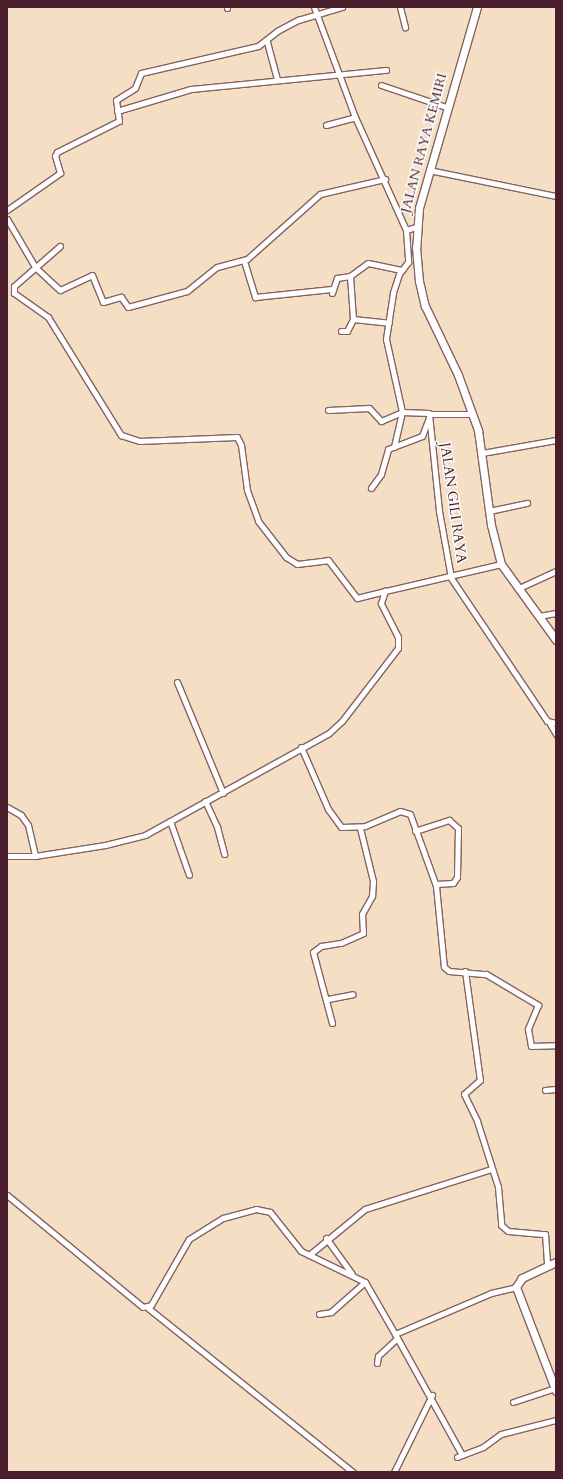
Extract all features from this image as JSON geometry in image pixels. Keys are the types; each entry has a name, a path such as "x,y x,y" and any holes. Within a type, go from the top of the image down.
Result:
{"street":[{"path":"314,7 318,12 337,73 355,117 410,229 408,258 401,270 389,323 387,353 402,412 394,447"},
{"path":"7,210 60,173 56,153 119,120 116,100 135,88 141,73 215,58 267,42 277,31 318,12 342,7"},
{"path":"400,7 405,27"},
{"name":"JALAN RAYA KEMIRI","path":"477,7 410,229 421,294 473,414 482,453 489,511 501,564 520,588 556,640"},
{"path":"267,42 277,80"},
{"path":"117,111 191,89 337,73 386,70"},
{"path":"381,85 446,107"},
{"path":"326,125 355,117"},
{"path":"429,170 556,196"},
{"path":"7,219 35,267 62,291 92,275 103,302 121,297 128,307 187,291 217,267 244,261 313,198 385,179"},
{"path":"60,246 14,286 14,293 48,316 121,435 139,441 237,437 241,445 247,490 258,521 286,557 297,564 328,560 357,598 451,578 501,564"},
{"path":"244,261 255,297 332,291 337,278 350,276 368,263 401,270"},
{"path":"341,331 347,331 353,319 350,276"},
{"path":"353,319 389,323"},
{"path":"328,410 369,408 381,421 402,412 429,415 473,414"},
{"path":"371,488 381,474 386,452 394,447 422,436 429,415"},
{"name":"JALAN GILI RAYA","path":"429,415 439,511 451,578 556,734"},
{"path":"482,453 556,440"},
{"path":"489,511 527,503"},
{"path":"520,588 556,572"},
{"path":"7,856 35,856 127,841 170,821 205,801 223,793 301,747 329,733 342,721 398,648 398,637 381,603 385,591"},
{"path":"539,616 556,613"},
{"path":"177,682 223,793"},
{"path":"550,724 556,723"},
{"path":"301,747 334,819 346,829 360,828 400,811 410,814 415,831 436,884 444,967 446,971 466,971 486,974 538,1005 528,1029 530,1046 556,1045"},
{"path":"205,801 217,826 224,854"},
{"path":"7,807 21,815 28,825 35,856"},
{"path":"415,831 449,820 458,828 457,877 453,883 436,884"},
{"path":"170,821 189,875"},
{"path":"332,1023 328,999 313,952 321,946 361,935 362,914 372,892 372,873 360,828"},
{"path":"466,971 480,1080 464,1094 477,1121 501,1200 501,1225 506,1230 545,1234 547,1266"},
{"path":"328,999 353,994"},
{"path":"545,1090 556,1089"},
{"path":"309,1255 326,1238 365,1209 492,1169"},
{"path":"7,1196 353,1472"},
{"path":"148,1308 179,1251 189,1239 223,1218 264,1208 301,1250 352,1274 365,1282 432,1395 459,1456 501,1434 556,1420"},
{"path":"326,1238 352,1274"},
{"path":"377,1363 378,1356 396,1336 498,1290 516,1287 522,1278 556,1262"},
{"path":"319,1314 331,1312 365,1282"},
{"path":"513,1402 555,1390 516,1287"},
{"path":"394,1472 432,1395"}]}
